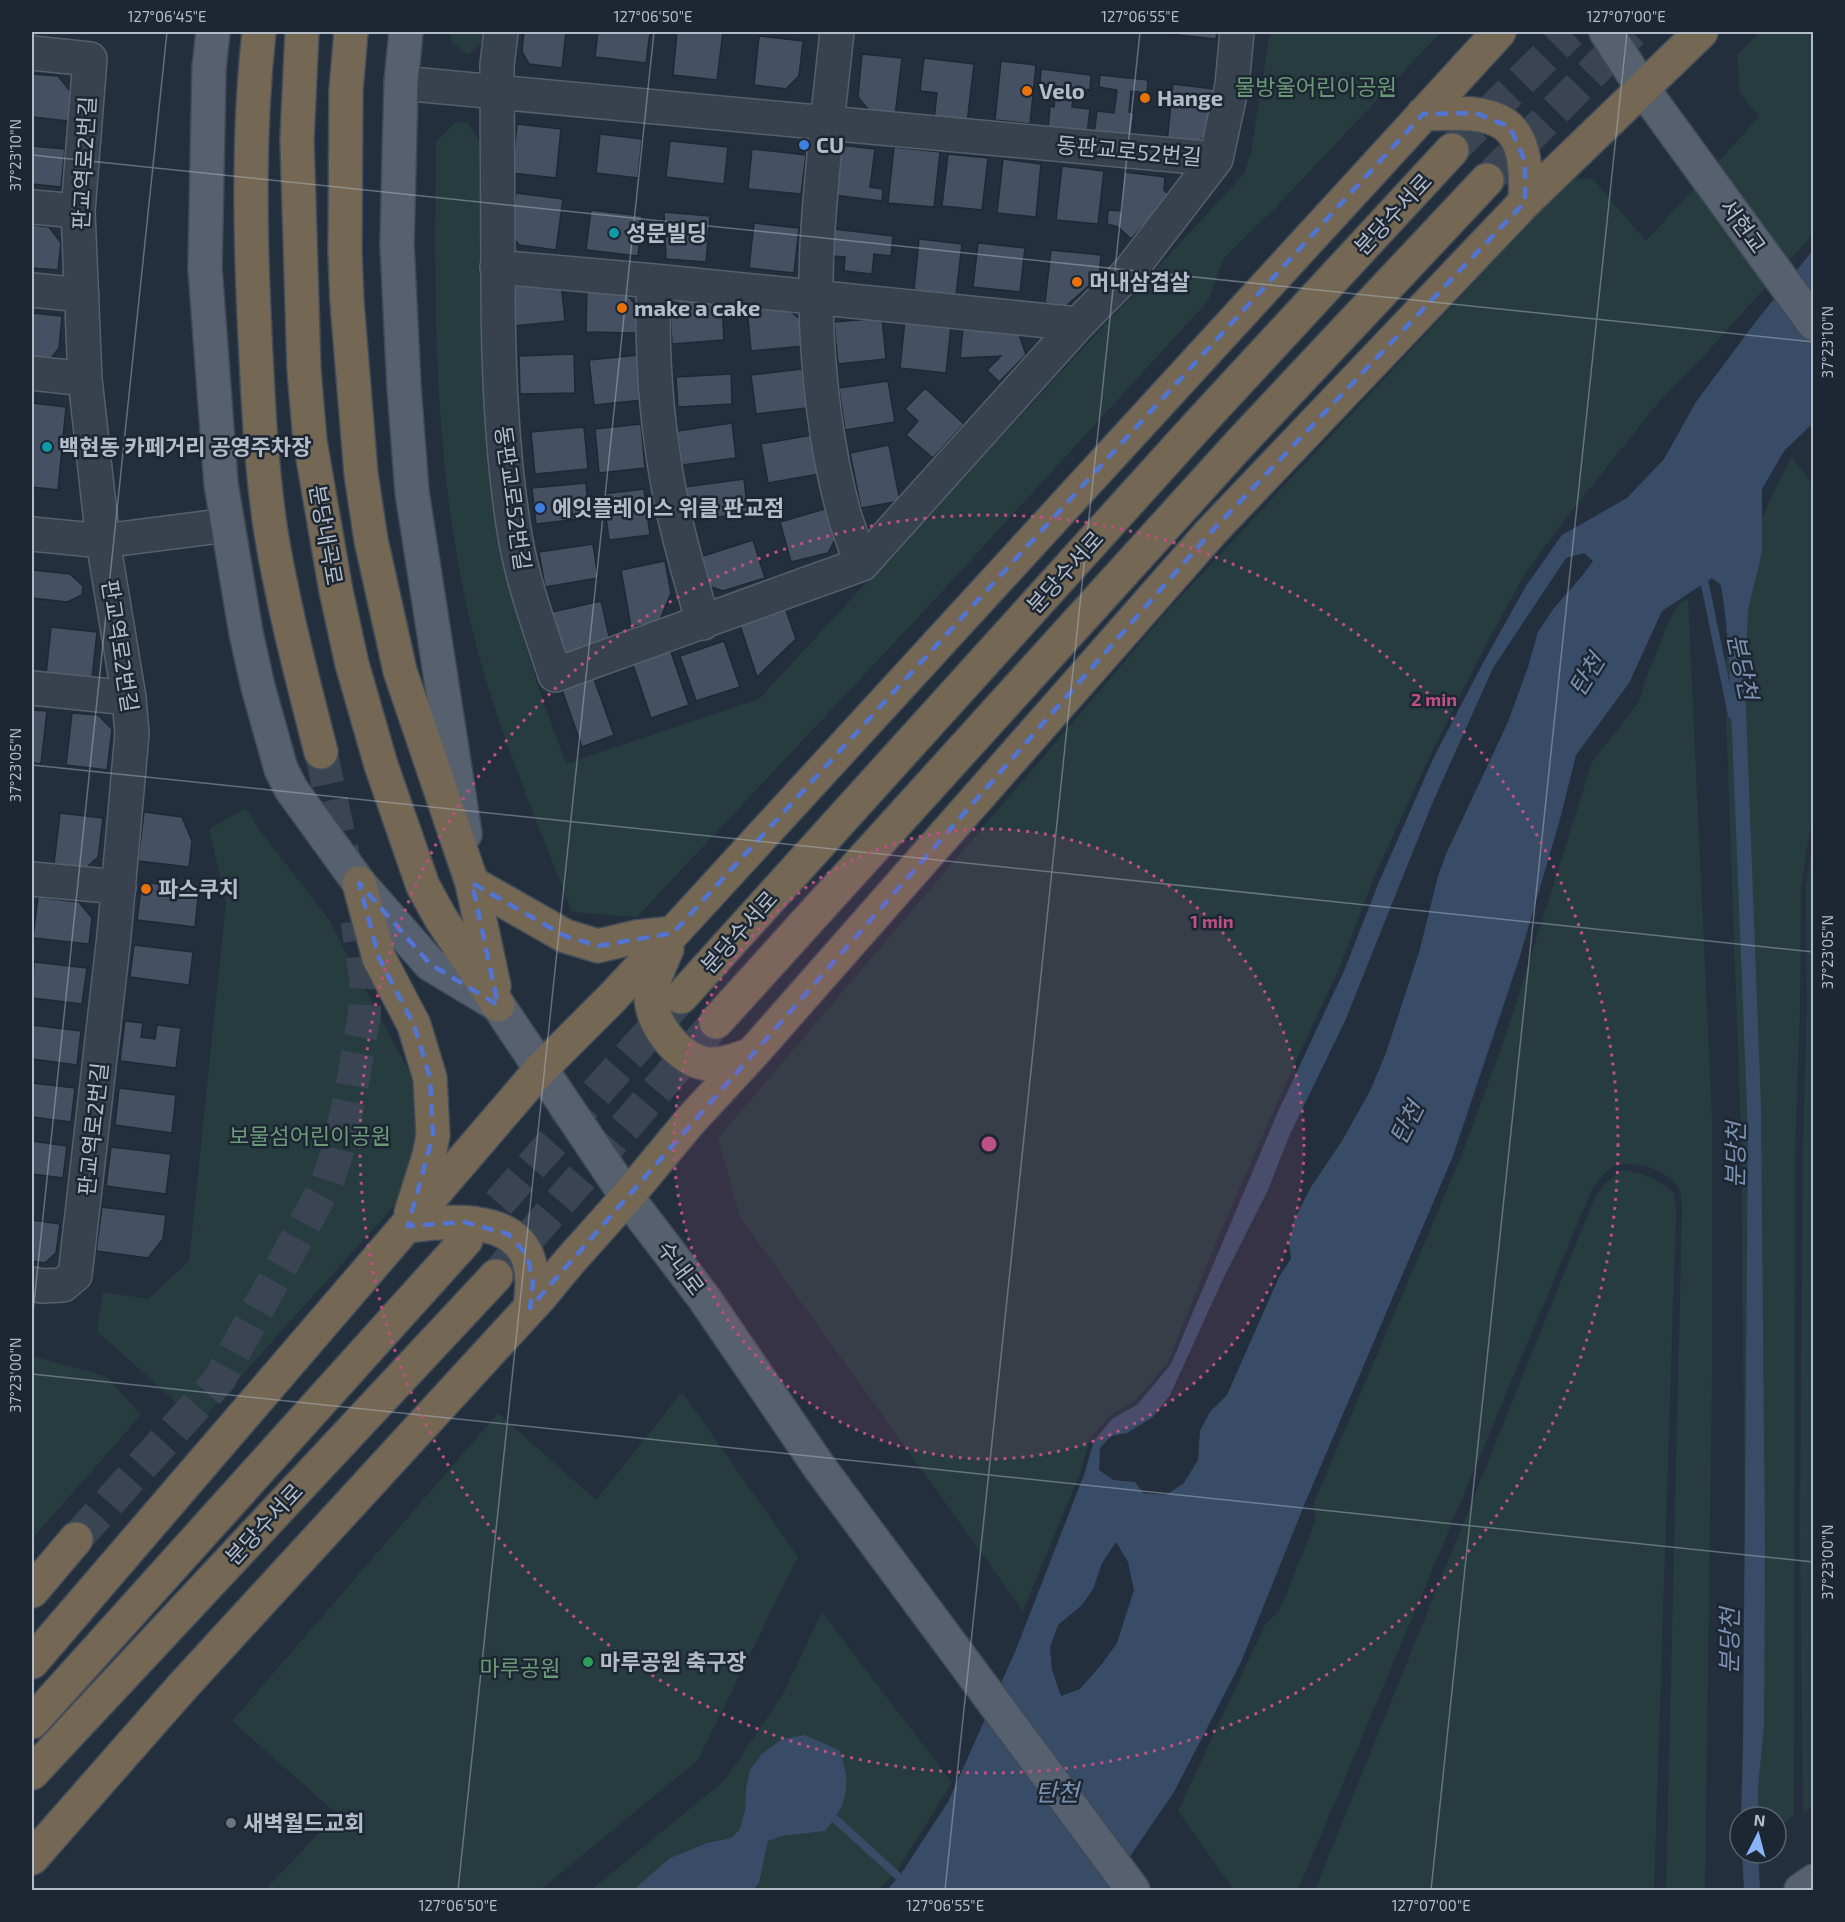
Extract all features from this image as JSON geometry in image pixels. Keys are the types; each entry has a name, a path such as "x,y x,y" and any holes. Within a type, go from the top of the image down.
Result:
{"highway":[{"path":"259,32 251,139 250,206 259,431 271,527 288,618 321,752"},
{"name":"분당내곡로","path":"302,32 297,139 304,369 315,472 336,591 352,664 381,765 423,886 440,917 498,1005"},
{"name":"분당내곡로","path":"351,32 346,90 345,252 348,325 361,474 371,540 400,671 472,883 498,1005"},
{"path":"32,1662 541,1069 673,933 1499,32"},
{"path":"32,1858 183,1686 530,1308 690,1121 752,1054 1212,532 1525,202 1701,32"},
{"path":"1423,114 1476,113 1498,120 1510,127 1516,136 1525,161 1525,202"},
{"name":"분당수서로","path":"681,997 1190,434 1452,150"},
{"name":"분당수서로","path":"716,1022 1242,441 1487,180"},
{"path":"359,883 379,958 414,1025 430,1078 433,1135 408,1226"},
{"path":"472,883 565,936 598,946 636,937 673,933"},
{"path":"673,933 651,990 654,1014 663,1033 677,1049 695,1061 710,1064 729,1062 752,1054"},
{"path":"408,1226 440,1221 464,1222 508,1234 516,1240 527,1256 533,1282 530,1308"},
{"name":"분당수서로","path":"32,1722 466,1240"},
{"name":"분당수서로","path":"32,1773 496,1275"},
{"path":"32,1591 76,1539"}],"main road":[{"path":"213,32 209,68 205,268 221,484 256,676 281,769 291,789 359,883 430,964 498,1005"},
{"path":"406,32 401,83 397,244 407,439 412,492 472,883"},
{"name":"서현교","path":"1606,32 1643,89 1814,324"},
{"name":"분당내곡로","path":"498,1005 541,1069"},
{"name":"수내로","path":"541,1069 627,1197 704,1298 820,1468 1132,1890"},
{"path":"1801,1890 1814,1881"}],"street":[{"name":"동판교로52번길","path":"501,32 497,65 499,380 511,507 525,581 555,675 862,564 1078,324 1130,271 1216,159"},
{"path":"837,32 821,190 816,297 817,336 827,426 845,517 862,564"},
{"path":"1216,159 1232,85 1237,32"},
{"name":"판교역로2번길","path":"32,53 90,59 78,211 85,378 104,541 129,698 132,734 118,887 75,1275 47,1285"},
{"name":"동판교로52번길","path":"401,83 1216,159"},
{"path":"32,207 78,211"},
{"path":"498,267 1078,324"},
{"path":"654,281 653,364 661,438 676,523 703,623"},
{"path":"32,290 82,295"},
{"path":"32,373 85,378"},
{"path":"32,534 104,541 228,525"},
{"path":"32,688 129,698"},
{"path":"32,879 118,887"}],"highlighted area":[{"path":"1476,113 1510,127 1525,161 1525,202 1211,532 530,1308 533,1282 527,1255 508,1234 464,1222 408,1226 433,1135 430,1078 414,1025 379,958 359,883 430,964 498,1005 472,883 565,936 598,946 673,933 1423,114"}],"green space":[{"path":"451,32 485,32 483,42 467,55 450,40"},
{"name":"물방울어린이공원","path":"1270,32 1441,32 1276,207 1224,258 1208,301 938,596 637,917 572,912 517,772 493,701 472,629 459,569 443,447 439,386 435,263 436,141 455,123 467,122 479,140 484,399 497,528 506,576 518,620 540,692 566,764 759,699 1244,174 1251,152"},
{"path":"1760,32 1813,32 1813,234 1703,357 1658,403 1559,527 1524,575 1433,749 1375,875 1340,966 1274,1109 1212,1252 1168,1362 1136,1400 1111,1415 1090,1438 1081,1471 1023,1611 740,1217 718,1138 1171,607 1563,187 1578,178 1594,180 1646,241 1759,117 1740,93 1737,55"},
{"path":"1792,457 1814,487 1814,814 1801,888 1800,1010 1795,1149 1794,1816 1788,1820 1788,1805 1751,1805 1745,1547 1741,1134 1725,686 1728,611 1753,539"},
{"path":"1688,599 1712,1118 1712,1373 1705,1890 1666,1890 1682,1199 1677,1185 1662,1173 1643,1166 1623,1164 1608,1170 1592,1189 1298,1890 1234,1890 1178,1811 1266,1623 1279,1612 1316,1520 1313,1505 1461,1157 1506,1035 1592,762 1639,702 1646,678 1670,619 1680,603"},
{"name":"보물섬어린이공원","path":"246,808 256,825 329,920 415,1083 420,1125 402,1197 199,1423 97,1331 103,1292 148,1299 189,1261 226,902 209,829"},
{"path":"1813,837 1814,1806 1803,1813 1800,1536 1803,1151 1807,1009 1806,887"},
{"path":"1622,1170 1650,1177 1674,1193 1676,1215 1654,1890 1315,1890 1595,1197 1606,1182"},
{"path":"32,1356 106,1376 141,1415 32,1539"},
{"name":"마루공원","path":"682,1392 798,1557 698,1760 540,1890 265,1890 337,1814 232,1721 498,1413 596,1500"},
{"path":"822,1612 952,1783 896,1872 879,1890 753,1890 759,1883 768,1841 782,1836 825,1831 839,1750 805,1735 746,1789 745,1810 740,1829 731,1838 707,1843 670,1858 633,1890 591,1890 725,1780 783,1694"}],"water":[{"name":"탄천","path":"1813,250 1813,423 1784,451 1762,489 1762,552 1748,610 1745,682 1761,1107 1765,1548 1764,1726 1758,1805 1741,1805 1748,1133 1730,680 1721,585 1712,578 1662,611 1629,683 1576,755 1520,956 1453,1156 1305,1503 1241,1662 1174,1792 1107,1890 887,1890 899,1877 948,1802 1015,1652 1084,1475 1094,1441 1112,1419 1138,1404 1171,1364 1277,1114 1344,971 1379,882 1434,757 1483,663 1526,586 1562,535 1627,498 1664,459 1696,402","holes":["1584,553 1593,561 1554,608 1538,632 1508,722 1438,876 1420,949 1386,1053 1370,1091 1342,1141 1311,1187 1295,1218 1289,1242 1291,1259 1279,1277 1227,1395 1210,1412 1200,1431 1198,1460 1184,1483 1166,1495 1143,1493 1135,1482 1113,1480 1099,1470 1100,1448 1111,1436 1127,1433 1153,1417 1170,1395 1223,1279 1268,1190 1290,1134 1345,1021 1432,804 1493,668 1566,558","1116,1542 1128,1562 1134,1590 1117,1643 1080,1689 1061,1696 1052,1670 1050,1647 1058,1625 1082,1605 1093,1589 1102,1563"]},
{"path":"805,1735 839,1750 846,1773 846,1793 843,1802 839,1812 825,1831 782,1836 768,1841 759,1883 753,1890 633,1890 670,1858 707,1843 731,1838 740,1829 750,1770 762,1754 782,1739"},
{"path":"1743,1865 1759,1865 1760,1890 1744,1890"}],"building":[{"path":"524,32 566,32 562,68 529,64 522,51"},
{"path":"598,32 650,32 646,63 595,57"},
{"path":"677,32 723,32 717,80 673,75"},
{"path":"1169,32 1217,32 1216,39 1169,34"},
{"path":"759,36 803,41 799,76 786,89 754,85"},
{"path":"862,54 902,58 895,116 871,113 858,97"},
{"path":"924,58 974,64 967,123 934,119 937,93 920,91"},
{"path":"1001,61 1036,65 1030,124 995,120"},
{"path":"1041,69 1091,75 1090,90 1074,88 1072,107 1090,109 1087,134 1048,129 1050,106 1054,107 1056,86 1040,84"},
{"path":"32,74 58,76 71,92 68,121 32,117"},
{"path":"1100,75 1148,80 1147,93 1131,91 1129,112 1134,113 1131,138 1094,134 1097,111 1114,113 1117,90 1099,87"},
{"path":"1173,84 1214,89 1210,130 1196,145 1167,142"},
{"path":"517,124 561,129 556,178 512,173"},
{"path":"600,134 642,139 638,178 596,173"},
{"path":"670,141 728,147 724,184 666,177"},
{"path":"839,145 875,149 870,187 883,189 882,201 833,195"},
{"path":"32,146 65,149 61,187 32,184"},
{"path":"894,147 940,152 934,207 888,203"},
{"path":"752,149 806,155 801,194 748,189"},
{"path":"948,154 988,158 982,210 942,206"},
{"path":"1003,159 1041,164 1036,217 997,213"},
{"path":"1062,166 1104,171 1098,224 1056,220"},
{"path":"1124,172 1165,177 1164,190 1170,196 1131,239 1118,227 1107,224 1108,210 1121,211"},
{"path":"516,193 563,199 556,250 519,245 510,234"},
{"name":"성문빌딩","path":"591,210 642,216 638,256 586,250"},
{"path":"664,212 710,216 706,262 666,259"},
{"path":"754,223 799,228 794,273 749,268"},
{"path":"32,225 49,227 61,243 58,270 32,268"},
{"path":"834,229 893,236 891,256 874,254 872,274 844,271 845,257 831,256"},
{"path":"919,239 962,244 956,295 914,290"},
{"path":"978,243 1025,248 1020,292 973,287"},
{"path":"1051,250 1101,255 1099,277 1066,306 1045,303"},
{"path":"561,282 565,321 513,326 510,287"},
{"path":"587,288 621,288 636,305 636,333 586,332"},
{"path":"682,297 722,305 724,340 672,344 670,311"},
{"path":"781,304 800,319 803,346 751,351 747,307"},
{"path":"32,313 62,316 59,348 48,362 32,360"},
{"path":"882,318 886,359 838,364 834,322"},
{"path":"905,320 951,325 946,373 900,368"},
{"path":"963,328 1019,334 1026,355 999,382 987,370 1001,356 960,358"},
{"path":"574,354 575,393 520,394 519,356"},
{"path":"639,355 643,400 594,405 589,360"},
{"path":"802,369 807,408 756,414 751,375"},
{"path":"731,374 732,404 678,407 676,377"},
{"path":"888,381 895,422 845,430 839,388"},
{"path":"925,388 964,424 933,458 906,435 918,421 905,409"},
{"name":"백현동 카페거리 공영주차장","path":"32,403 66,407 58,490 32,487"},
{"path":"732,423 736,458 682,465 677,431"},
{"path":"641,424 645,468 599,473 595,429"},
{"path":"584,427 588,469 535,474 531,432"},
{"path":"812,435 819,474 768,483 761,444"},
{"path":"889,445 900,501 861,508 850,453"},
{"path":"744,479 748,513 690,521 685,487"},
{"path":"586,483 589,518 536,524 532,488"},
{"path":"644,489 650,535 609,540 603,494"},
{"path":"828,508 836,538 828,553 791,562 780,522"},
{"path":"753,540 765,578 723,591 706,585 697,558"},
{"path":"593,544 598,578 545,587 539,552"},
{"path":"665,561 671,593 659,622 631,627 621,570"},
{"path":"32,570 70,574 83,586 82,595 67,602 32,598"},
{"path":"601,601 611,645 562,656 552,612"},
{"path":"785,607 796,639 757,677 739,622"},
{"path":"51,627 97,632 92,679 46,675"},
{"path":"724,641 740,687 696,701 680,656"},
{"path":"670,649 689,705 651,718 632,662"},
{"path":"593,676 614,735 582,747 561,687"},
{"path":"32,710 47,711 41,764 32,763"},
{"path":"72,713 98,715 112,729 107,770 66,765"},
{"path":"144,812 182,817 192,841 189,867 138,861"},
{"path":"60,813 103,818 98,857 86,868 54,864"},
{"path":"142,882 199,889 195,927 137,920"},
{"path":"38,897 79,902 92,918 89,944 33,938"},
{"path":"134,945 193,952 189,985 130,977"},
{"path":"34,962 87,968 82,1004 32,998"},
{"path":"125,1021 143,1023 141,1037 155,1039 157,1025 181,1028 176,1068 120,1061"},
{"path":"32,1025 81,1031 77,1065 32,1059"},
{"path":"32,1083 75,1088 71,1122 32,1117"},
{"path":"119,1088 176,1095 172,1133 115,1125"},
{"path":"32,1141 67,1146 63,1178 32,1174"},
{"path":"111,1147 171,1154 166,1194 106,1186"},
{"path":"102,1207 166,1215 163,1239 148,1258 96,1251"},
{"path":"32,1220 60,1224 56,1253 45,1263 32,1261"}],"waterway":[{"name":"분당천","path":"1703,575 1732,715"},
{"path":"835,1819 899,1877"}],"tunnel":[{"path":"1452,150 1570,32"},
{"path":"1487,180 1632,32"},
{"path":"321,752 346,868"},
{"path":"76,1539 219,1380 327,1183 337,1153 350,1096 364,1018 366,981 357,921"},
{"path":"466,1240 676,1003"},
{"path":"496,1276 716,1022"}],"place":[{"name":"Velo","path":"1027,91"},
{"name":"Hange","path":"1145,98"},
{"name":"CU","path":"804,145"},
{"name":"성문빌딩","path":"614,233"},
{"name":"머내삼겹살","path":"1077,282"},
{"name":"make a cake","path":"622,308"},
{"name":"백현동 카페거리 공영주차장","path":"47,447"},
{"name":"에잇플레이스 위클 판교점","path":"540,508"},
{"name":"파스쿠치","path":"146,889"},
{"name":"마루공원 축구장","path":"588,1662"},
{"name":"새벽월드교회","path":"231,1823"}]}
